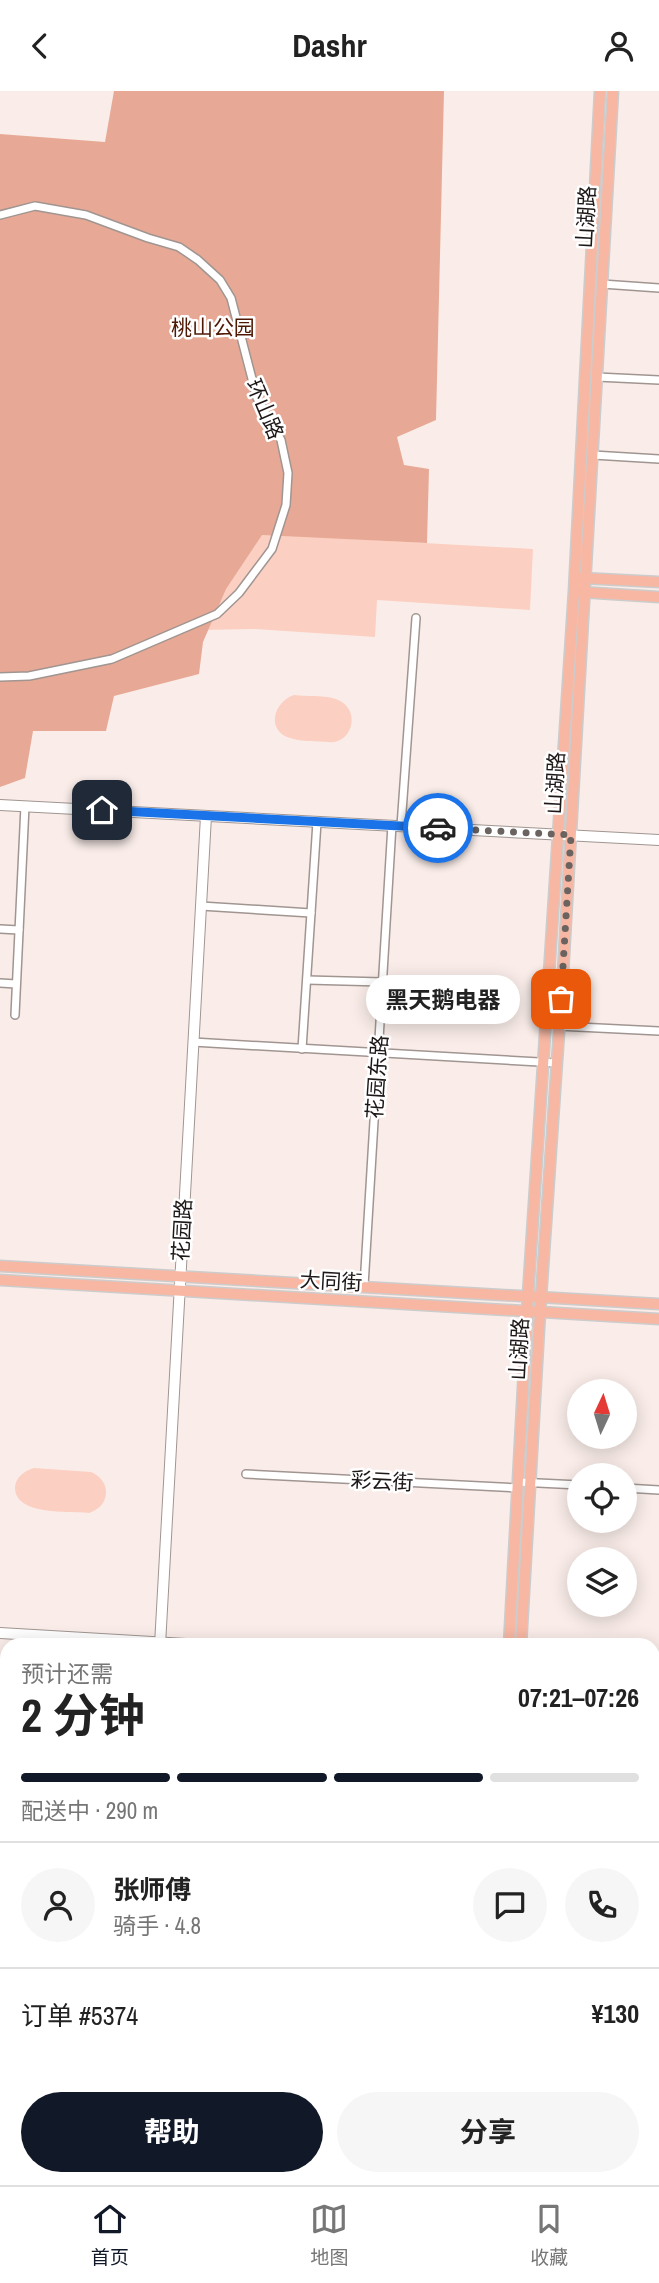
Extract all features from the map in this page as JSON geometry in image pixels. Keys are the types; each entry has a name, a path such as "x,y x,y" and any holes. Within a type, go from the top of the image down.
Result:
{"main road":[{"name":"山湖路","path":"509,1638 543,1062 580,577 600,91"},
{"name":"山湖路","path":"580,577 593,455 613,91"},
{"path":"580,577 659,582"},
{"name":"山湖路","path":"521,1638 571,835 579,591"},
{"path":"579,591 659,597"},
{"path":"0,805 659,840"},
{"name":"花园路","path":"160,1638 206,815"},
{"name":"大同街","path":"0,1266 659,1304"},
{"name":"大同街","path":"0,1280 659,1319"},
{"path":"0,1633 73,1638"}],"street":[{"name":"环山路","path":"0,215 35,206 86,215 179,247 198,260 220,280 231,298 257,398 281,440 288,473 286,505 272,549 239,593 217,614 112,659 29,676 0,677"},
{"path":"601,284 659,288"},
{"path":"597,377 659,380"},
{"path":"593,455 659,459"},
{"name":"花园东路","path":"364,1286 383,982 416,618"},
{"path":"15,1015 25,806"},
{"path":"302,1049 317,821"},
{"path":"201,906 311,913"},
{"path":"0,929 19,930"},
{"path":"307,980 383,982"},
{"path":"0,983 16,984"},
{"path":"558,1026 659,1031"},
{"path":"193,1042 557,1063"},
{"name":"彩云街","path":"246,1474 518,1485 567,1484"},
{"path":"637,1489 659,1490"}],"shaded area":[{"path":"262,534 533,549 530,610 377,600 375,637 255,629 202,630 203,601"},
{"path":"294,695 325,697 342,702 351,714 352,721 347,734 336,742 328,742 299,740 282,734 275,723 277,710"},
{"path":"34,1468 91,1472 103,1481 105,1499 102,1505 89,1513 57,1512 23,1503 17,1496 17,1480"}],"green space":[{"name":"桃山公园","path":"114,91 444,91 436,420 397,437 404,465 429,469 427,543 262,535 226,589 203,642 199,674 114,696 106,731 33,731 25,778 0,787 0,134 105,142"}],"way so far":[{"path":"438,828 571,835 561,999"}],"place":[{"name":"黑天鹅电器","path":"561,999"}],"route":[{"path":"102,810 438,828"}]}
